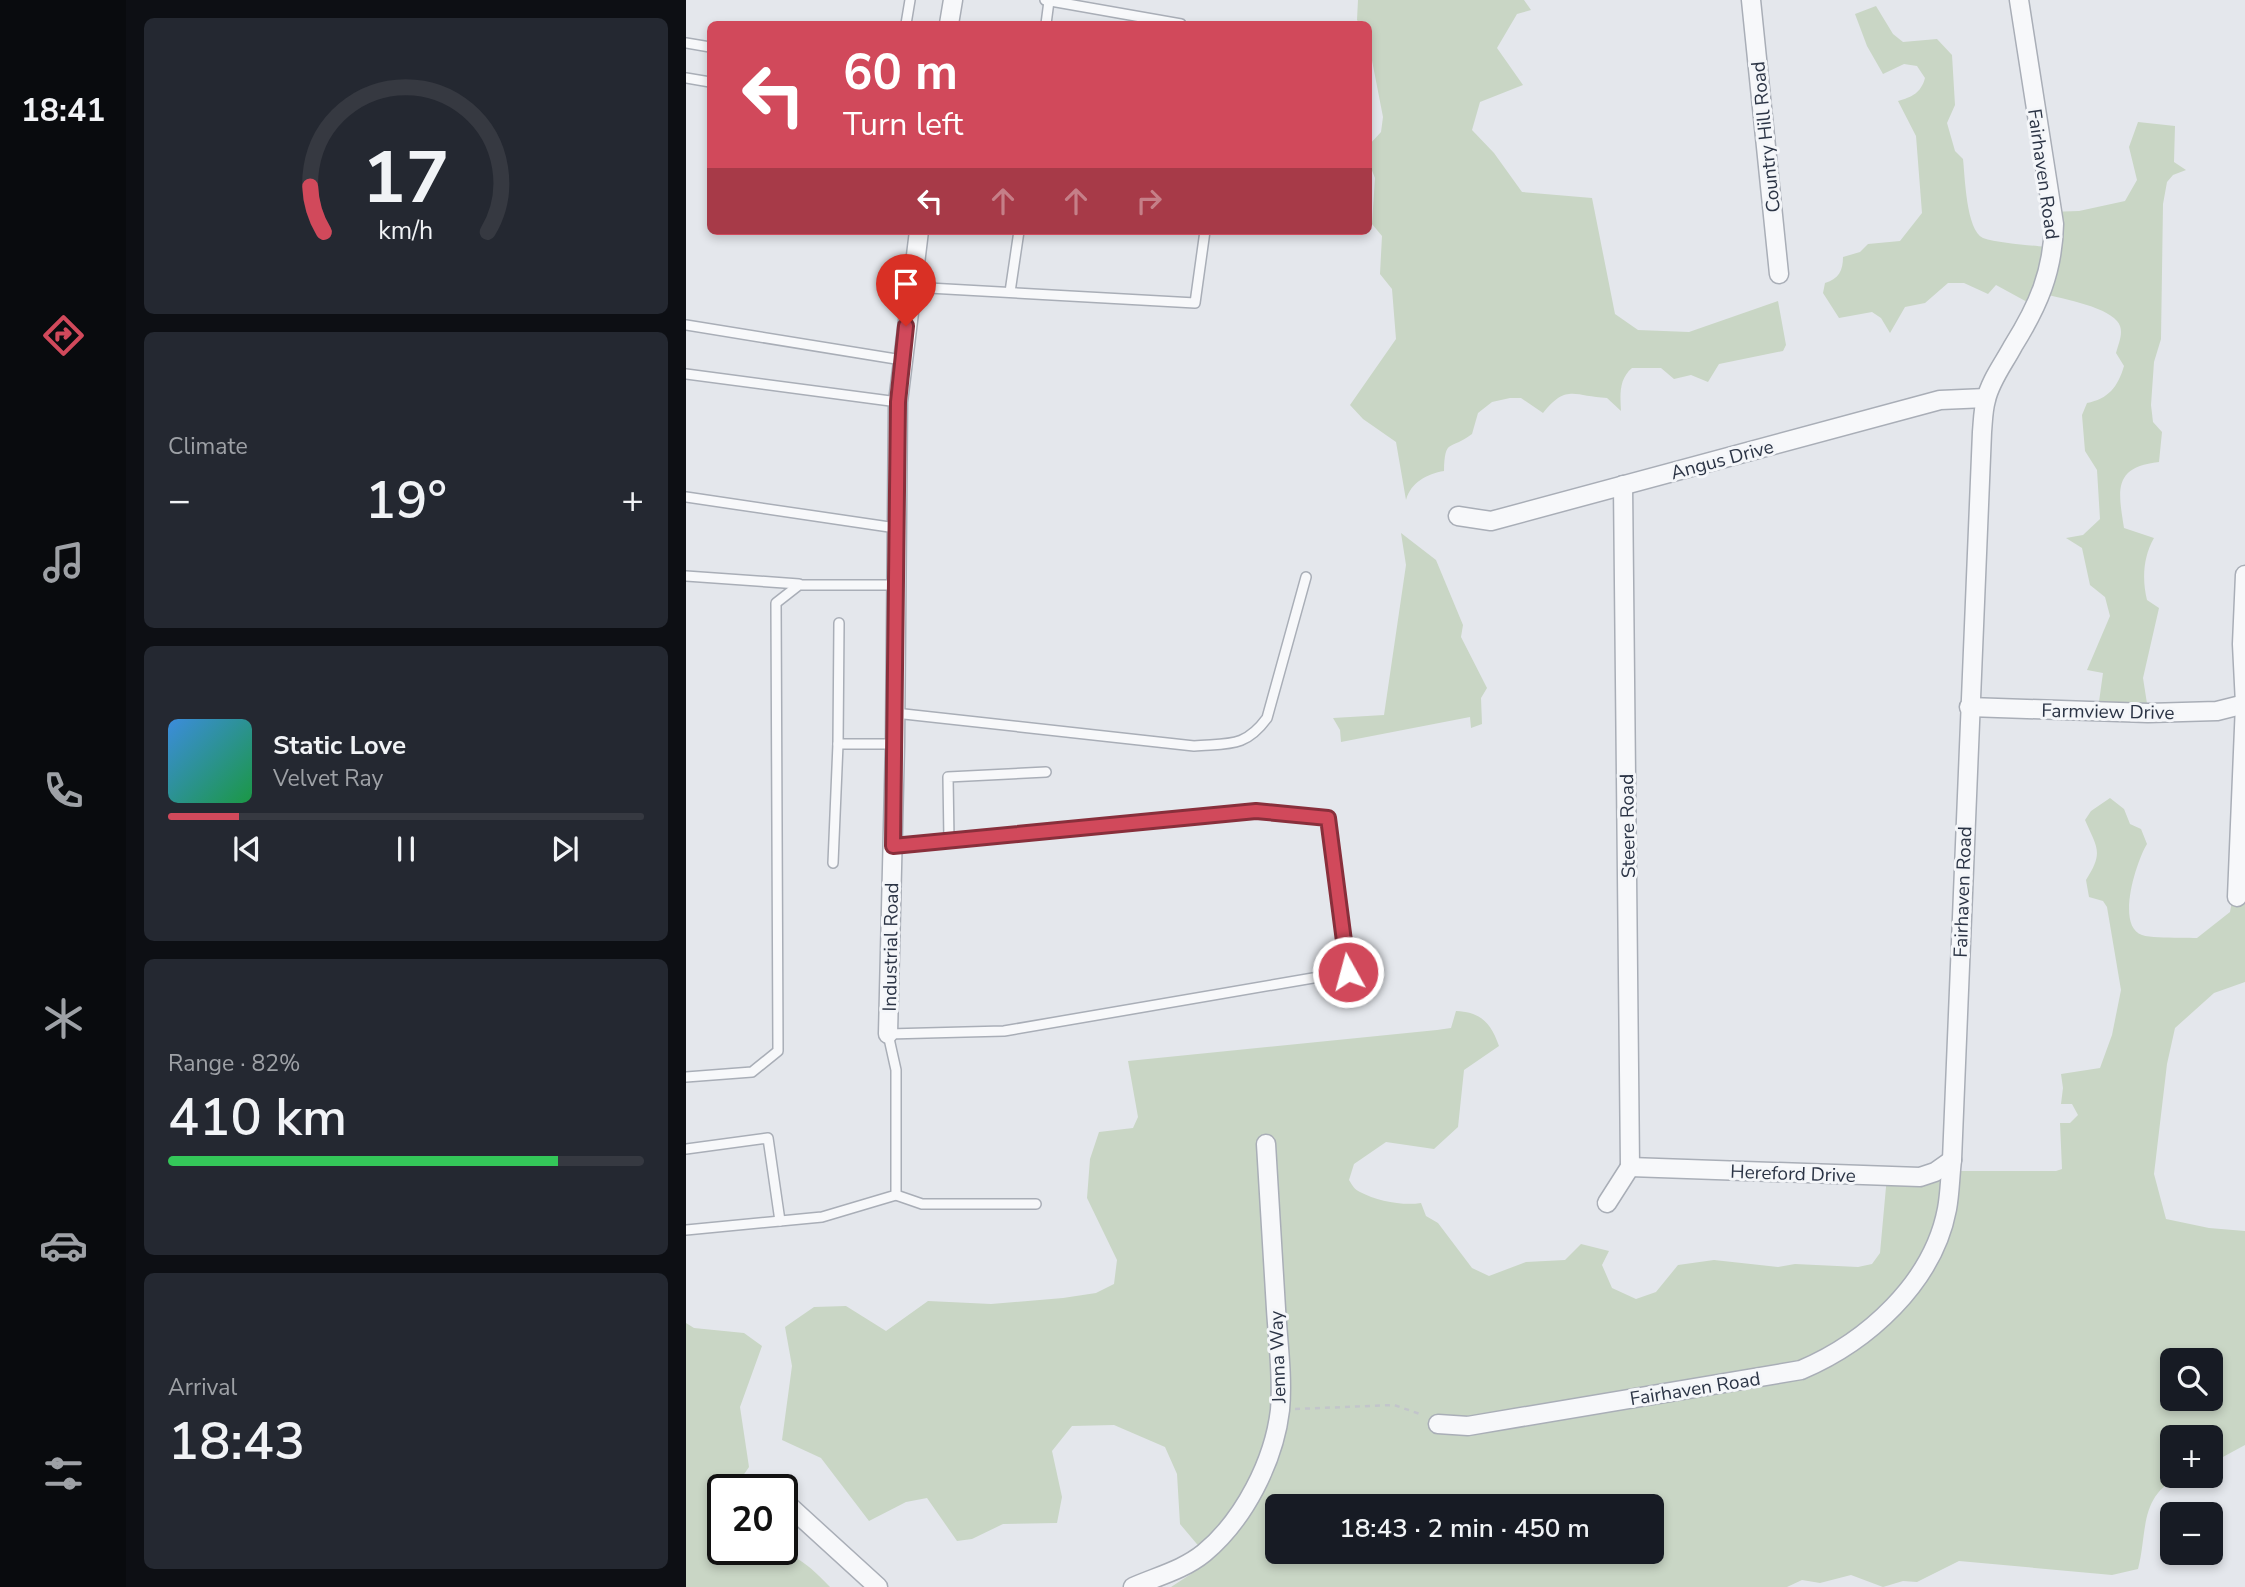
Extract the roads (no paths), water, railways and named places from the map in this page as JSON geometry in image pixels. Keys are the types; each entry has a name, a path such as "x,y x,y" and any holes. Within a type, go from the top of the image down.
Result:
{"street":[{"path":"950,21 953,0"},
{"name":"Country Hill Road","path":"1751,0 1779,274"},
{"name":"Fairhaven Road","path":"1438,1424 1468,1426 1801,1370 1825,1360 1877,1323 1917,1277 1932,1252 1947,1210 1952,1160 1969,707 1982,432 1986,398 1997,373 2038,301 2054,250 2053,213 2019,0"},
{"name":"Industrial Road","path":"888,1034 895,744 898,402 918,235"},
{"name":"Angus Drive","path":"1458,516 1492,520 1940,400 1986,398"},
{"name":"Steere Road","path":"1623,485 1630,1167"},
{"path":"2237,897 2245,704 2242,643 2245,575"},
{"name":"Farmview Drive","path":"1969,707 2148,713 2217,711 2245,704"},
{"name":"Jenna Way","path":"1133,1587 1177,1571 1205,1552 1230,1525 1254,1489 1273,1441 1280,1409 1280,1365 1266,1144"},
{"name":"Hereford Drive","path":"1630,1167 1920,1177 1935,1172 1952,1160"},
{"path":"1607,1203 1630,1167"},
{"path":"798,1514 878,1587"}],"lane":[{"path":"906,21 910,0"},
{"path":"1046,21 1047,0 1164,21"},
{"path":"686,43 707,46"},
{"path":"686,78 707,82"},
{"path":"1010,292 1017,235"},
{"path":"911,287 1195,303 1204,235"},
{"path":"686,324 902,360"},
{"path":"686,374 898,402"},
{"path":"686,497 896,528"},
{"path":"686,576 801,585 896,584"},
{"path":"895,713 1194,746 1237,743 1255,734 1267,718 1306,577"},
{"path":"686,1077 752,1072 778,1051 776,603 801,585"},
{"path":"833,863 839,623"},
{"path":"838,744 895,744"},
{"path":"949,840 948,777 1046,772"},
{"path":"893,846 1256,811 1328,818 1348,972 1004,1031 888,1034 896,1070 896,1195"},
{"path":"686,1149 768,1138 779,1221"},
{"path":"686,1230 822,1217 896,1195 922,1204 1036,1203"}]}
